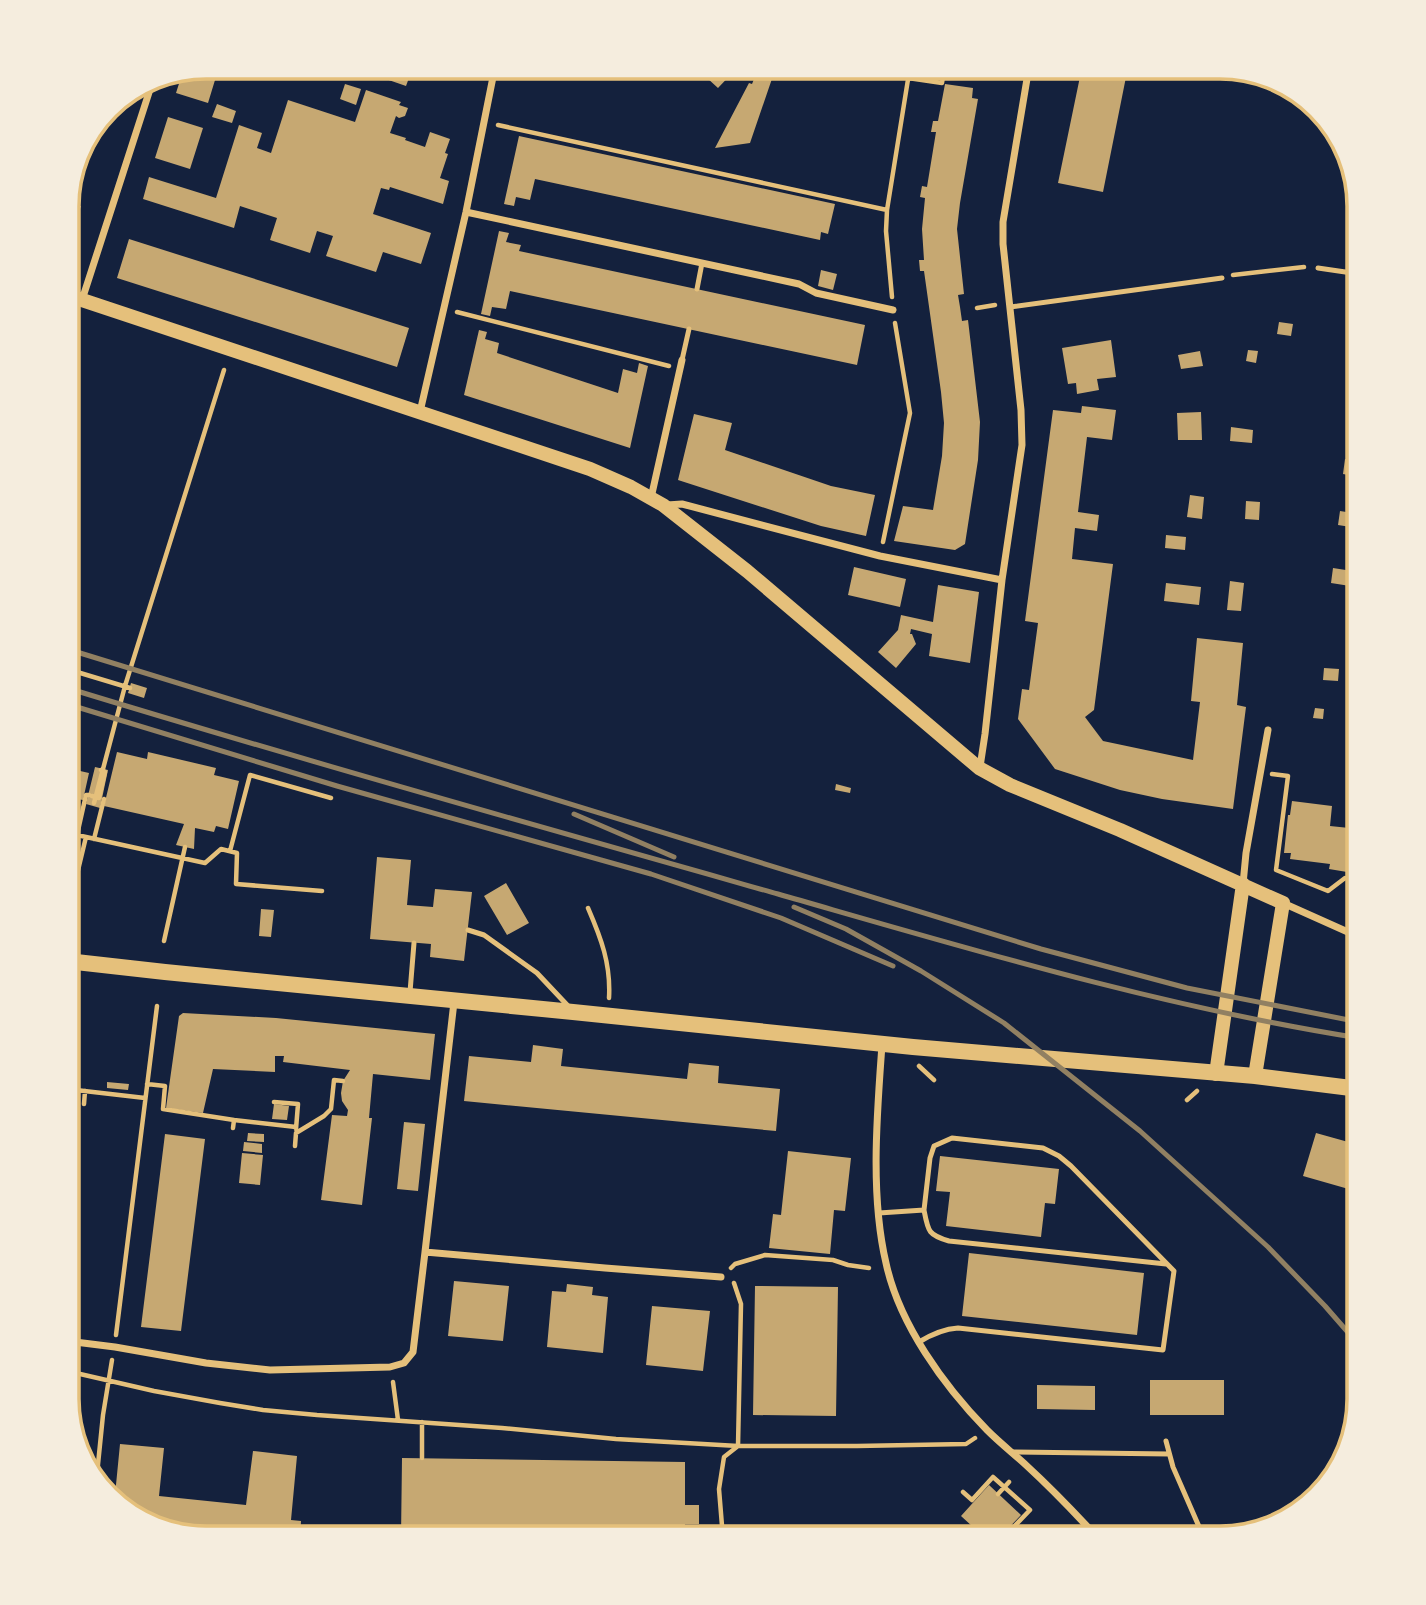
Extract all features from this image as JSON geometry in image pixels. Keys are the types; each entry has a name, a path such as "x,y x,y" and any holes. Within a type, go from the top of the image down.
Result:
{"main road":[{"path":"79,299 590,469 657,501 747,570 979,768 1010,785 1120,830 1283,903 1255,1076"},
{"path":"1216,1074 1243,884"},
{"path":"79,962 992,1055 1255,1076 1347,1087"}],"street":[{"path":"420,412 466,212 492,79"},
{"path":"979,768 1022,445 1003,222 1027,79"},
{"path":"82,300 148,93"},
{"path":"466,212 799,284 816,293 893,310"},
{"path":"681,364 657,501 682,504 880,556 1002,580"},
{"path":"1243,884 1268,730"},
{"path":"1283,903 1347,931"},
{"path":"79,1343 206,1363 270,1370 390,1367 404,1363 413,1352 454,1000"},
{"path":"883,1044 877,1146 879,1213 886,1264 901,1307 919,1342 948,1386 987,1430 1049,1487 1083,1526"},
{"path":"425,1252 721,1277"}],"lane":[{"path":"696,289 702,263"},
{"path":"1318,268 1347,272"},
{"path":"1010,307 1222,278"},
{"path":"681,364 689,329"},
{"path":"468,930 484,935 537,973 573,1012"},
{"path":"410,996 414,943"},
{"path":"919,1342 935,1333 958,1328 1163,1350 1174,1271 1072,1166 1043,1148 952,1139 934,1146 930,1158 925,1210 928,1228 934,1237 949,1241 1166,1264"},
{"path":"879,1213 925,1210"},
{"path":"1166,1441 1198,1526"},
{"path":"1012,1452 1169,1454"}],"path":[{"path":"915,79 942,83 943,79"},
{"path":"508,127 721,176 887,210"},
{"path":"1222,278 1307,267 1318,268"},
{"path":"452,310 681,364"},
{"path":"94,803 224,370"},
{"path":"79,673 129,688"},
{"path":"121,699 129,688 128,675"},
{"path":"94,839 104,771 99,770 92,796 99,798 103,771"},
{"path":"1261,773 1288,776 1276,870 1328,891 1347,878"},
{"path":"230,851 250,775 331,798"},
{"path":"79,826 86,795 89,795"},
{"path":"79,835 205,863 221,849 230,851 237,853 236,884 322,891"},
{"path":"79,866 86,837"},
{"path":"164,941 185,847"},
{"path":"181,865 188,867"},
{"path":"588,908 602,939 610,980 607,1015"},
{"path":"116,1339 157,1006"},
{"path":"296,1133 331,1109 334,1080 343,1081"},
{"path":"147,1084 165,1086 163,1109 296,1127"},
{"path":"79,1090 145,1098"},
{"path":"84,1104 85,1091"},
{"path":"274,1102 298,1104 295,1146"},
{"path":"233,1128 234,1120"},
{"path":"721,1277 735,1264 765,1255 833,1260 869,1268"},
{"path":"734,1281 741,1304 738,1446"},
{"path":"98,1466 112,1359"},
{"path":"79,1374 154,1391 263,1410 502,1427 616,1439 738,1446 967,1444"},
{"path":"395,1398 398,1420"},
{"path":"422,1422 422,1458"},
{"path":"722,1526 719,1489 724,1457 738,1446"},
{"path":"963,1492 972,1500 993,1477 1007,1484 1030,1510 1015,1526"},
{"path":"998,1494 1007,1484"}],"building":[{"path":"215,79 208,103 176,93 180,81"},
{"path":"386,79 409,79 406,86"},
{"path":"708,79 727,79 718,88"},
{"path":"754,79 772,79 750,143 715,148 749,83 752,84"},
{"path":"1080,79 1126,79 1103,192 1058,183"},
{"path":"345,84 361,89 356,105 340,99"},
{"path":"945,84 973,88 972,98 978,99 957,229 964,294 958,295 962,321 968,320 980,422 978,460 965,544 955,550 894,541 903,506 933,510 942,456 944,423 941,392 924,271 920,271 919,260 924,260 922,229 925,198 920,197 922,186 927,187 936,132 931,132 933,121 938,121"},
{"path":"366,90 401,102 399,105 408,108 405,116 396,116 390,133 425,147 430,132 450,139 440,178 449,181 443,204 390,187 389,190 381,188 373,214 431,233 421,264 383,252 376,272 326,256 333,236 317,231 310,253 270,240 277,218 240,206 234,228 143,199 149,177 216,198 239,125 262,133 257,148 271,153 288,100 355,122"},
{"path":"217,104 236,111 232,123 212,117"},
{"path":"168,117 203,128 190,169 155,158"},
{"path":"519,136 835,204 828,234 821,232 820,240 535,179 530,200 516,197 514,206 504,204"},
{"path":"499,231 509,233 506,242 521,245 519,251 865,325 857,365 510,291 506,309 492,307 490,316 481,314"},
{"path":"129,239 409,328 397,367 117,278"},
{"path":"821,270 837,274 833,290 818,286"},
{"path":"1279,322 1293,324 1291,336 1277,334"},
{"path":"479,330 487,332 485,339 499,343 497,353 618,393 623,369 637,373 639,363 648,366 630,448 464,395"},
{"path":"1111,340 1116,377 1097,379 1099,390 1077,394 1076,383 1068,384 1062,348"},
{"path":"1248,350 1258,351 1256,363 1246,361"},
{"path":"1200,351 1203,366 1181,369 1178,355"},
{"path":"1082,406 1116,410 1112,440 1087,437 1078,512 1099,515 1097,531 1075,528 1072,559 1113,564 1094,710 1085,717 1103,741 1193,760 1200,702 1191,701 1197,638 1243,643 1237,705 1246,707 1233,809 1120,790 1055,769 1018,719 1022,689 1029,690 1038,623 1025,621 1053,410 1081,413"},
{"path":"1201,412 1202,440 1178,440 1177,413"},
{"path":"694,414 732,423 725,450 831,486 875,495 866,536 821,526 678,480"},
{"path":"1231,427 1253,430 1252,443 1230,441"},
{"path":"1345,459 1347,475 1343,474"},
{"path":"1190,495 1204,497 1202,519 1187,517"},
{"path":"1246,501 1260,502 1259,520 1245,519"},
{"path":"1340,511 1347,512 1347,526 1338,525"},
{"path":"1166,535 1186,537 1185,550 1165,548"},
{"path":"854,567 906,579 900,607 848,595"},
{"path":"1333,568 1347,570 1347,586 1331,583"},
{"path":"1230,581 1244,583 1241,611 1227,610"},
{"path":"1166,583 1201,587 1199,605 1164,601"},
{"path":"938,585 979,592 970,663 929,656 932,634 911,629 910,634 916,644 896,668 878,652 898,630 901,615 933,622"},
{"path":"1324,668 1339,669 1338,681 1323,680"},
{"path":"131,683 147,688 144,698 128,693"},
{"path":"1315,708 1324,709 1323,719 1313,718"},
{"path":"117,752 147,759 148,752 216,768 214,775 239,781 228,829 216,826 214,832 195,828 194,849 176,845 184,824 104,806"},
{"path":"95,767 108,770 100,808 86,804"},
{"path":"79,771 89,773 83,800 79,799"},
{"path":"836,784 851,788 850,793 835,790"},
{"path":"1292,801 1332,806 1330,826 1347,828 1347,872 1329,869 1330,864 1290,859 1291,853 1284,853"},
{"path":"377,857 411,860 407,905 433,907 435,889 472,892 464,961 430,957 431,944 370,939"},
{"path":"506,883 529,923 507,935 484,896"},
{"path":"261,909 274,910 271,937 259,936"},
{"path":"183,1013 276,1018 435,1034 430,1080 373,1074 369,1118 372,1118 362,1205 321,1200 332,1115 347,1116 348,1110 342,1101 341,1093 343,1081 350,1070 283,1062 284,1056 275,1056 275,1072 213,1069 203,1113 166,1108 179,1016"},
{"path":"533,1045 563,1049 561,1066 687,1079 689,1063 719,1066 718,1083 780,1089 776,1131 464,1101 469,1056 531,1062"},
{"path":"107,1082 129,1084 128,1090 107,1088"},
{"path":"274,1104 289,1106 287,1120 272,1119"},
{"path":"404,1122 425,1124 418,1191 397,1189"},
{"path":"248,1133 264,1134 264,1142 247,1141"},
{"path":"1316,1133 1347,1142 1347,1189 1303,1176"},
{"path":"165,1134 205,1139 181,1331 141,1327"},
{"path":"244,1142 262,1144 262,1153 243,1151"},
{"path":"788,1151 851,1158 845,1211 834,1210 830,1254 769,1248 773,1214 781,1215"},
{"path":"242,1153 263,1155 260,1185 239,1183"},
{"path":"940,1156 1059,1169 1055,1204 1045,1203 1041,1237 946,1226 950,1192 936,1191"},
{"path":"969,1253 1144,1273 1137,1335 962,1316"},
{"path":"454,1281 509,1286 503,1341 448,1336"},
{"path":"567,1284 593,1287 592,1295 608,1297 603,1353 547,1347 552,1291 566,1292"},
{"path":"755,1286 838,1287 836,1416 753,1415"},
{"path":"652,1306 710,1311 703,1371 646,1365"},
{"path":"1150,1380 1224,1380 1224,1415 1150,1415"},
{"path":"1037,1385 1095,1386 1095,1410 1037,1409"},
{"path":"120,1444 164,1448 159,1496 246,1505 253,1451 297,1456 291,1520 301,1521 301,1526 181,1524 149,1513 116,1489"},
{"path":"402,1458 685,1462 685,1505 699,1505 699,1524 685,1526 401,1526"},
{"path":"989,1485 1021,1515 1010,1526 972,1526 961,1516"}],"railway":[{"path":"79,653 1041,949 1187,988 1347,1020"},
{"path":"79,692 422,793 994,956 1212,1010 1347,1036"},
{"path":"79,708 337,786 651,874 781,918 893,966"},
{"path":"574,814 674,857"},
{"path":"794,907 846,929 921,971 1004,1023 1140,1131 1268,1247 1347,1331"}]}
